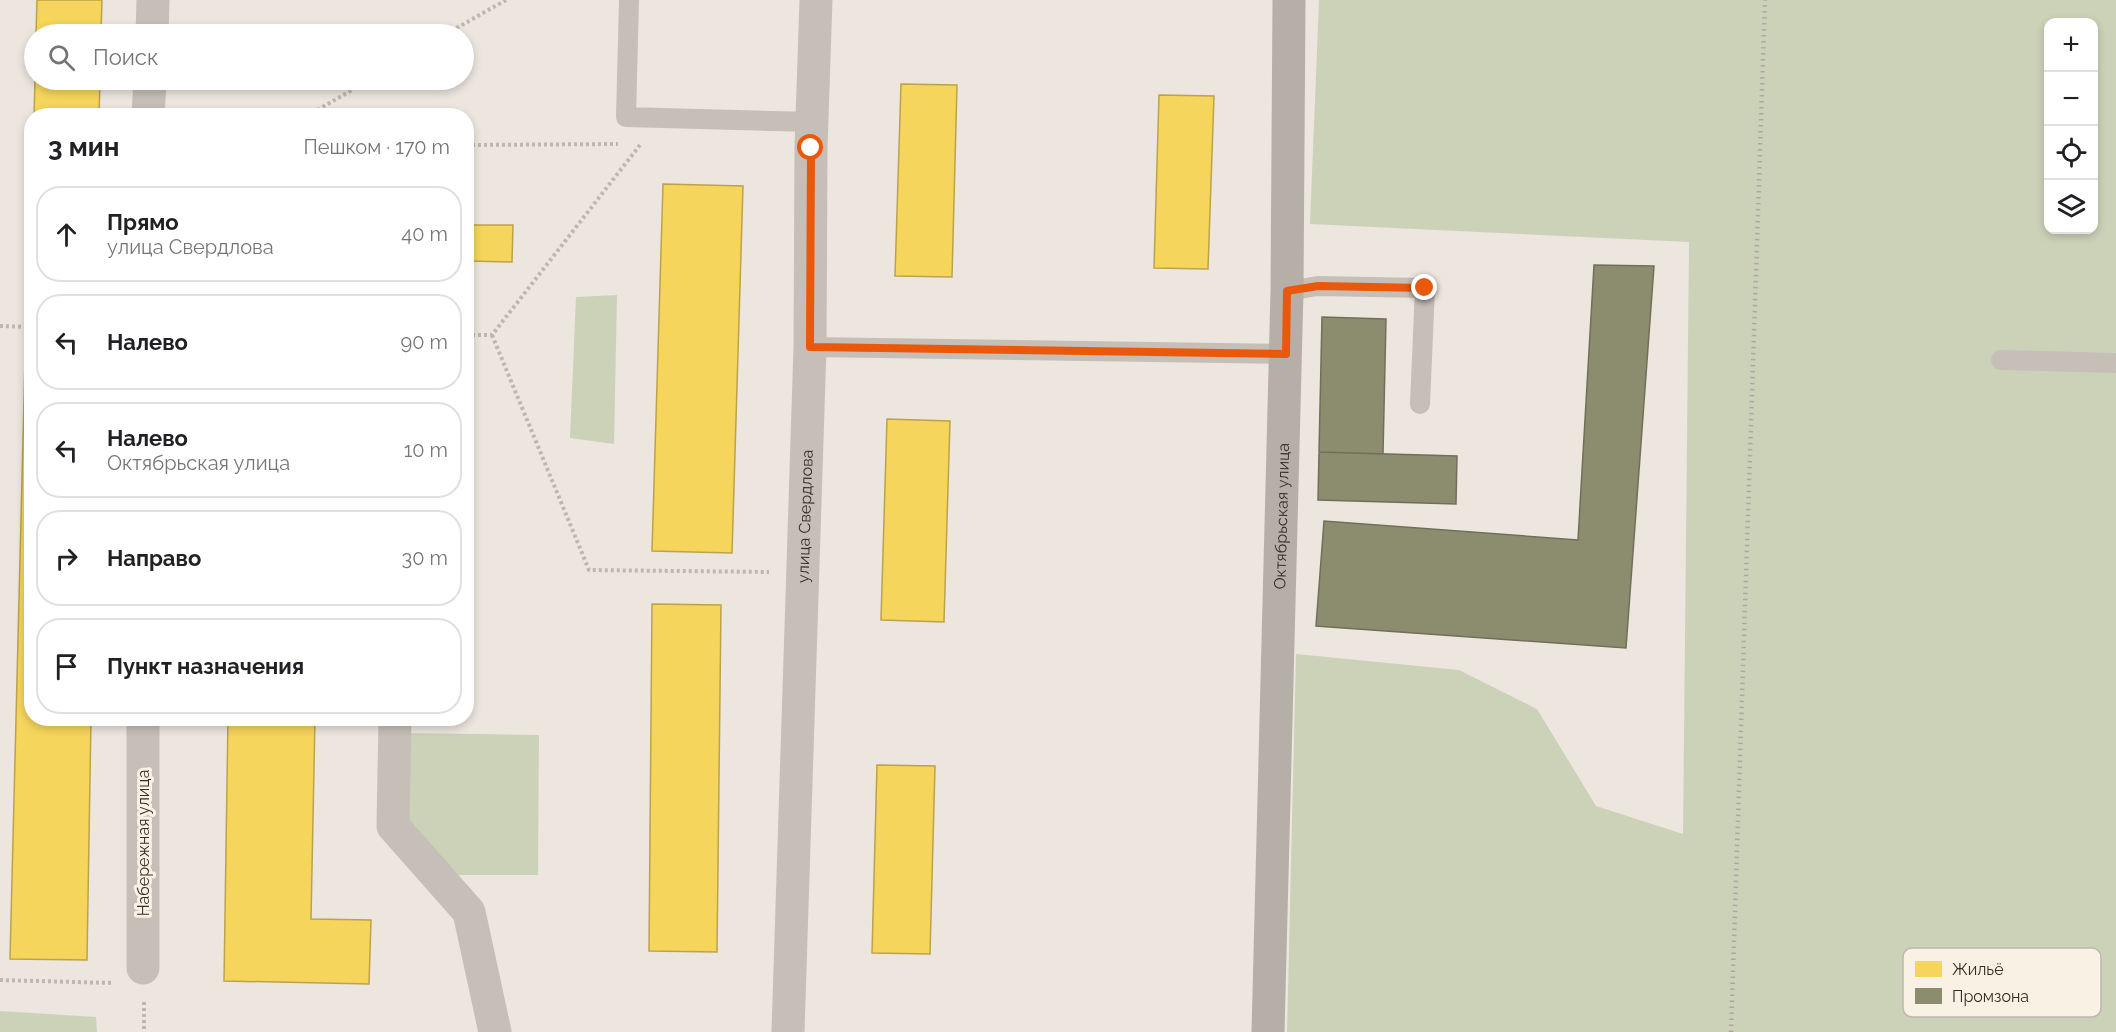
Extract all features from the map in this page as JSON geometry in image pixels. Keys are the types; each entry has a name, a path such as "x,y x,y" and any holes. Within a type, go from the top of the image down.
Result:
{"street":[{"path":"152,24 153,0"},
{"name":"улица Свердлова","path":"788,1032 810,347 812,122 816,0"},
{"name":"Октябрьская улица","path":"1268,1032 1286,354 1289,0"},
{"path":"148,108 149,90"},
{"name":"Набережная улица","path":"131,975 143,726"},
{"path":"395,726 393,826 468,912 495,1032"}],"lane":[{"path":"629,0 626,117 812,122"},
{"path":"1287,291 1318,286 1425,288 1420,404"},
{"path":"810,347 1286,354"},
{"path":"2001,360 2116,363"}],"path":[{"path":"464,24 506,0"},
{"path":"321,108 352,90"},
{"path":"492,335 641,144 641,118"},
{"path":"474,145 641,144"},
{"path":"0,326 24,327"},
{"path":"474,335 492,335"},
{"path":"492,335 589,570 803,573"},
{"path":"0,980 131,975"}],"green space":[{"path":"1319,0 2116,0 2116,1032 1287,1032 1296,654 1459,670 1537,709 1596,806 1683,834 1689,242 1310,224"},
{"path":"617,295 614,444 570,438 576,297"},
{"path":"408,733 539,735 538,875 451,875 407,826"},
{"path":"0,1011 96,1017 97,1032 0,1032"}],"building: Жильё":[{"path":"37,0 102,0 101,24 36,24"},
{"path":"901,84 957,85 952,277 895,276"},
{"path":"35,90 100,90 99,108 34,108"},
{"path":"1159,95 1214,96 1208,269 1154,268"},
{"path":"663,184 743,186 732,553 652,551"},
{"path":"474,225 513,225 512,262 474,261"},
{"path":"24,400 24,726 91,726 87,960 10,959"},
{"path":"887,419 950,421 944,622 881,620"},
{"path":"652,604 721,605 717,952 649,951"},
{"path":"228,726 315,726 311,919 371,920 369,984 224,981"},
{"path":"877,765 935,766 930,954 872,953"}],"building: Промзона":[{"path":"1594,265 1654,266 1626,648 1316,626 1324,521 1578,540"},
{"path":"1322,317 1386,319 1383,454 1319,452"},
{"path":"1319,452 1457,456 1456,504 1318,500"}],"railway":[{"path":"1731,1032 1765,0"}],"route":[{"path":"811,148 810,347 1286,354 1287,291 1318,286 1425,288"}]}
